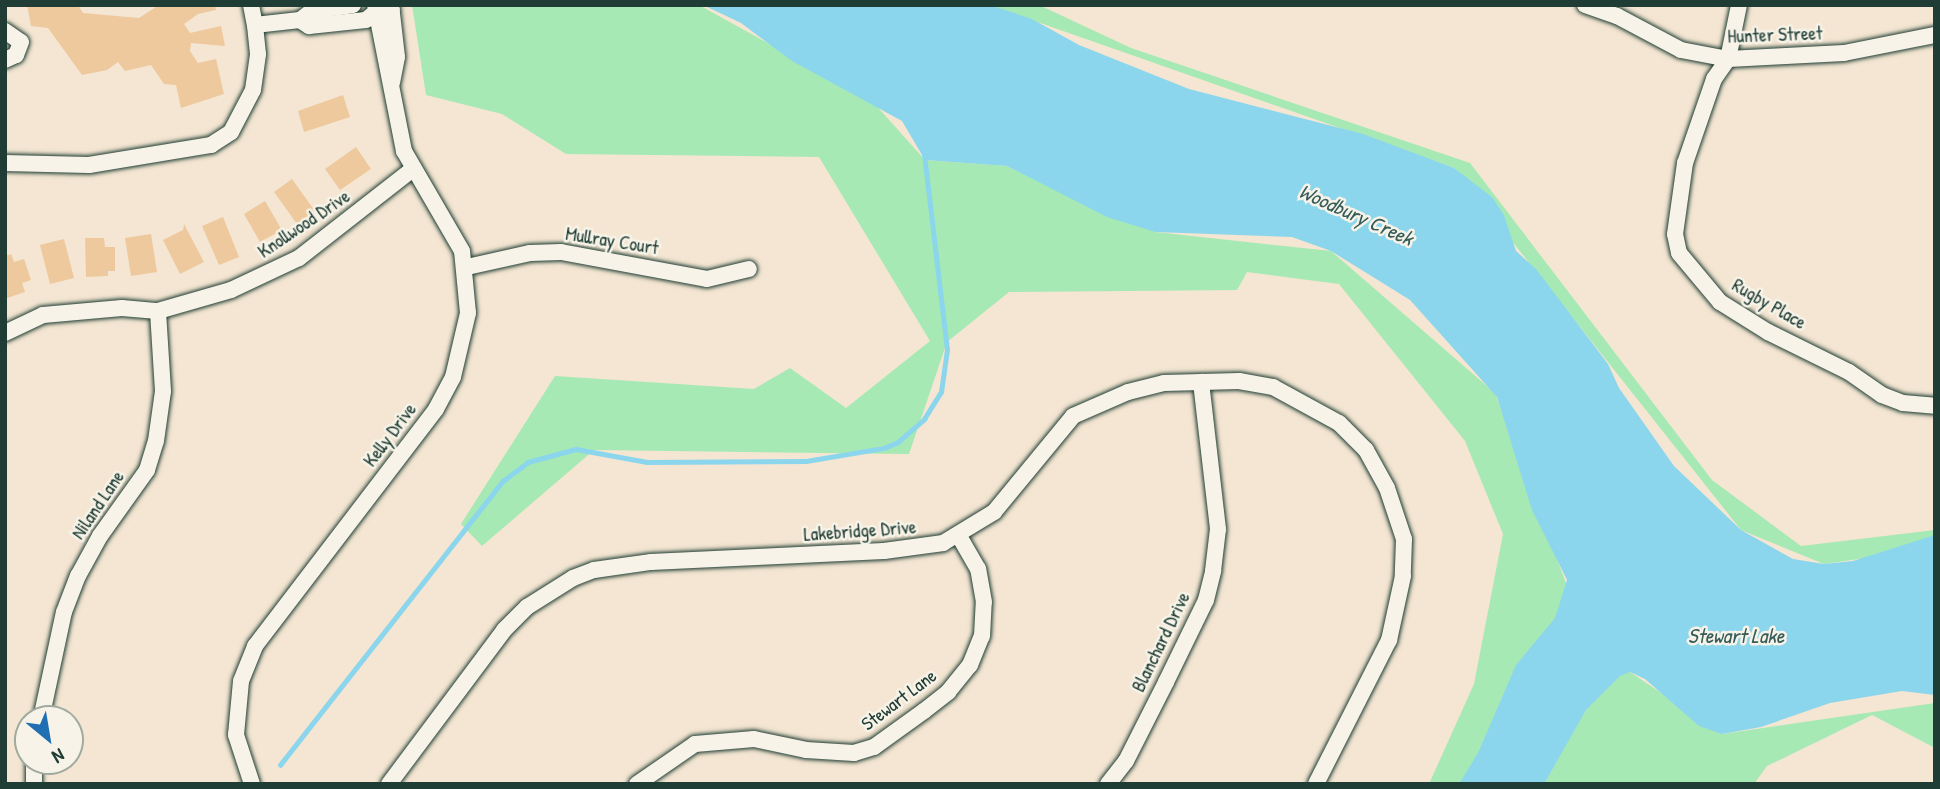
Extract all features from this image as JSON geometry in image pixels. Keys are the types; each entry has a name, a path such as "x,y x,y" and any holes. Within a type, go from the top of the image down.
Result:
{"street":[{"path":"5,163 89,165 181,154 211,145 231,132 253,90 258,54 251,5"},
{"path":"255,25 300,20 312,11 354,5"},
{"name":"Hunter Street","path":"1584,5 1617,16 1681,50 1728,59 1844,53 1935,36"},
{"name":"Rugby Place","path":"1739,5 1728,59 1714,79 1680,188 1675,234 1685,263 1720,302 1768,332 1849,372 1882,395 1903,403 1935,407"},
{"path":"300,20 309,26 355,22 380,8"},
{"name":"Kelly Drive","path":"252,784 236,735 241,681 255,646 436,409 461,349 468,313 467,267 445,219 404,150 391,89 380,8"},
{"path":"5,31 22,42 16,55 5,60"},
{"name":"Knollwood Drive","path":"5,333 43,315 122,308 158,311 231,290 299,258 413,169"},
{"name":"Mullray Court","path":"467,267 530,253 561,253 707,279 749,269"},
{"name":"Niland Lane","path":"44,705 64,612 78,576 100,536 147,470 156,441 163,391 158,311"},
{"name":"Lakebridge Drive","path":"391,783 504,630 527,607 573,578 622,565 923,548 959,536 994,512 1073,416 1128,392 1164,383 1239,381 1273,387 1339,423 1366,450 1400,521 1403,576 1389,640 1316,784"},
{"name":"Blanchard Drive","path":"1108,784 1126,761 1166,682 1206,600 1213,571 1218,529 1201,382"},
{"name":"Stewart Lane","path":"637,784 695,744 754,739 806,750 854,753 874,747 924,711 948,692 970,665 982,636 984,601 978,569 959,536"}],"green space":[{"path":"412,5 699,5 872,101 925,160 1007,166 1155,232 1331,251 1495,393 1567,586 1630,672 1722,734 1935,703 1935,748 1872,715 1767,766 1754,784 1429,784 1474,684 1503,534 1465,441 1339,284 1247,272 1237,290 1009,292 947,342 909,454 594,450 482,546 461,524 555,376 754,389 790,368 846,408 930,341 819,157 566,154 502,114 426,95"},
{"path":"989,5 1039,5 1131,48 1470,163 1712,480 1801,546 1935,530 1935,548 1824,564 1741,530 1454,168"}],"water":[{"name":"Stewart Lake","path":"703,5 990,5 1032,19 1079,45 1189,89 1363,134 1454,168 1492,197 1504,215 1516,251 1536,269 1608,364 1619,388 1674,466 1741,530 1793,559 1824,564 1853,561 1935,535 1935,695 1902,691 1830,703 1761,727 1722,734 1699,726 1645,679 1630,672 1620,676 1586,710 1544,784 1459,784 1478,753 1516,665 1555,618 1567,580 1532,510 1497,397 1410,300 1331,251 1292,237 1155,232 1107,217 1007,166 925,160 902,121 792,61 741,23"}],"building":[{"path":"27,5 78,5 83,13 139,18 159,5 215,5 216,10 198,14 184,24 190,33 221,26 225,46 191,43 190,51 198,63 216,59 224,94 181,108 176,85 164,84 151,65 125,71 118,62 107,70 82,75 48,28 31,26"},
{"path":"343,95 350,117 304,132 298,111"},
{"path":"356,147 371,169 340,190 325,169"},
{"path":"292,179 315,211 297,224 274,192"},
{"path":"265,201 282,230 260,242 244,214"},
{"path":"223,217 239,257 219,265 202,226"},
{"path":"184,224 204,262 180,274 163,240 183,230"},
{"path":"151,234 157,272 131,276 125,238"},
{"path":"85,238 104,238 105,247 115,247 115,271 108,271 108,276 86,277"},
{"path":"64,239 74,278 50,284 40,245"},
{"path":"11,254 14,262 24,259 31,280 22,283 25,292 7,298 5,256"}],"waterway":[{"path":"280,765 503,481 528,462 576,449 647,462 806,461 884,448 898,442 924,419 941,392 947,350 924,155"}],"water label":[{"name":"Woodbury Creek","path":"1356,215"}]}
